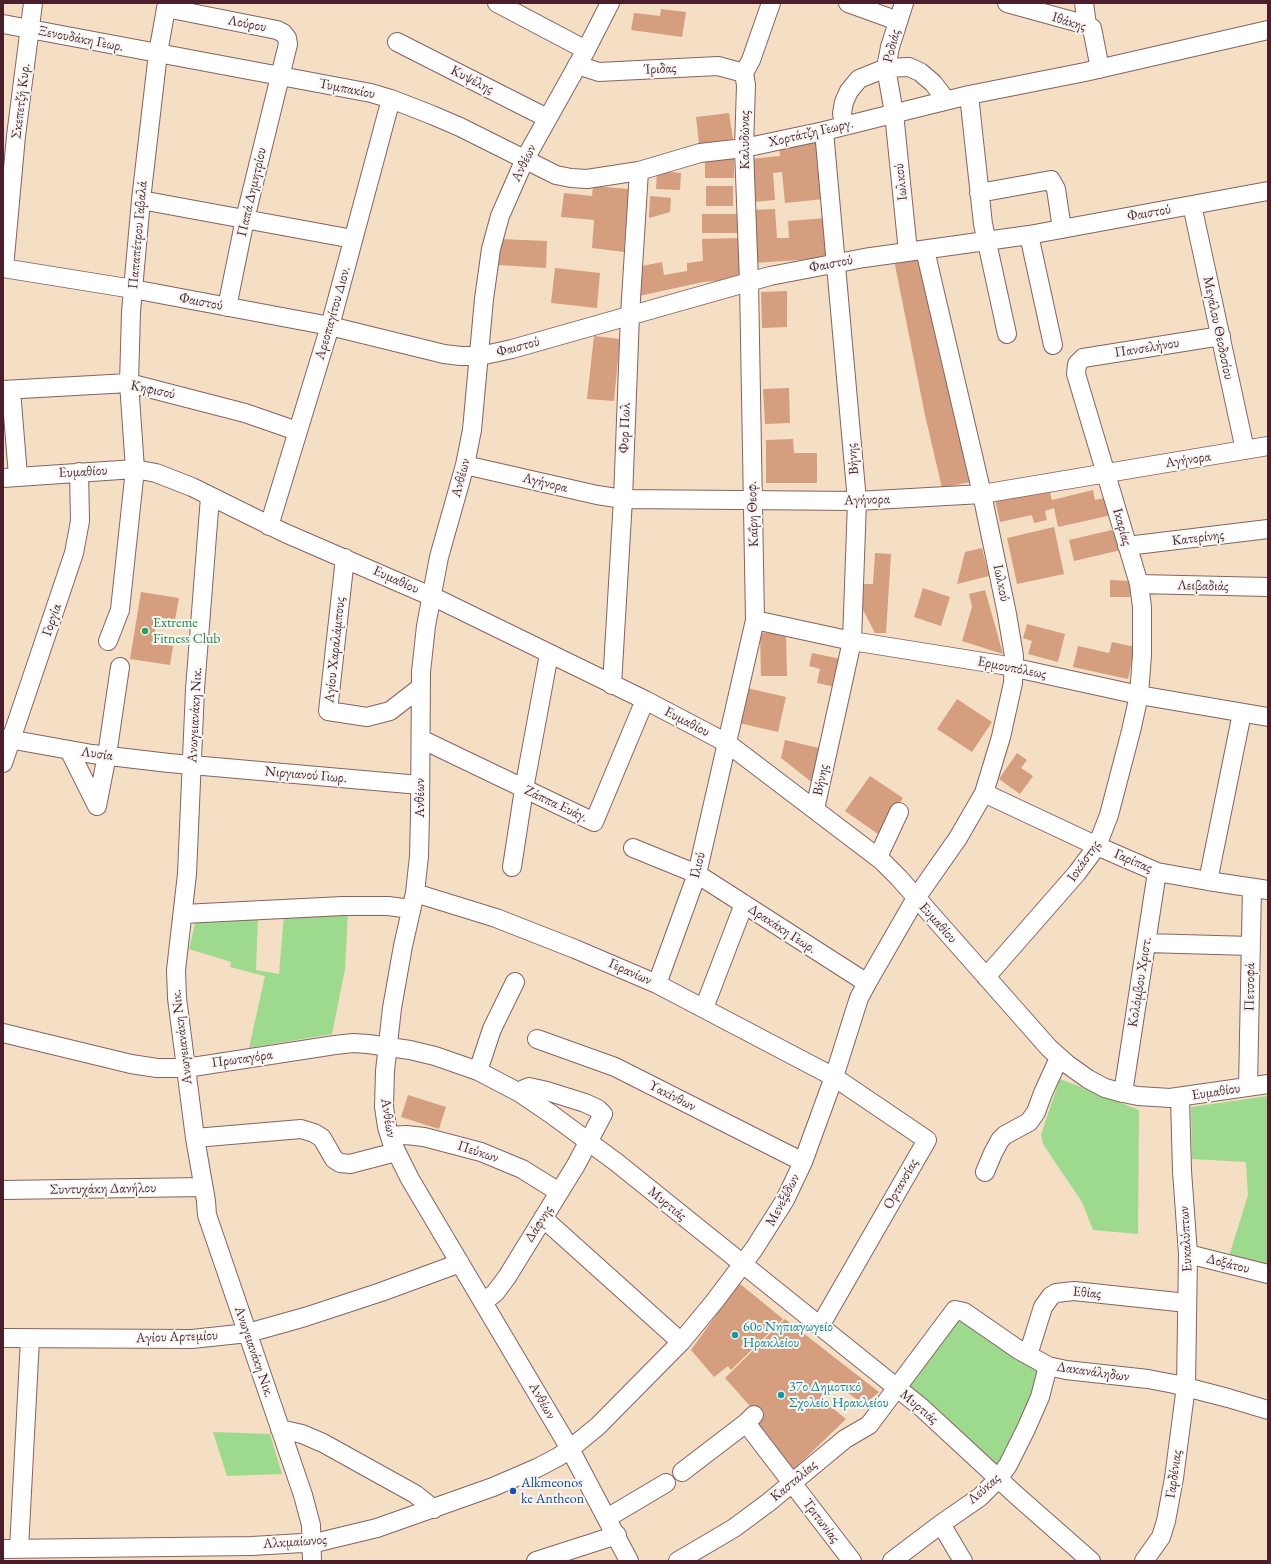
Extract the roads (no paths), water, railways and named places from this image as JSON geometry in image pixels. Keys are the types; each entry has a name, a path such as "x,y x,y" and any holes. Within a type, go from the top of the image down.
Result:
{"street":[{"name":"Σκεπετζή Κυρ.","path":"3,268 16,136 33,3"},
{"path":"497,3 586,50"},
{"name":"Ανθέων","path":"610,3 586,50 525,159 507,198 493,236 487,266 480,356 472,430 465,465 439,557 431,596 423,650 421,686 420,837 413,901 397,976 388,1046 384,1107 393,1144 417,1192 570,1449 629,1561"},
{"path":"744,73 751,60 771,3"},
{"path":"848,3 898,21"},
{"name":"Ροδιάς","path":"894,113 886,68 890,47 904,3"},
{"name":"Ιθάκης","path":"1007,3 1087,25 1092,28 1100,69"},
{"path":"1084,3 1087,25"},
{"name":"Παπαπέτρου Γαβαλά","path":"108,641 120,610 135,469 129,383 130,348 141,200 158,53 166,6"},
{"name":"Λούρου","path":"166,6 277,30 283,33 287,38 288,44 280,77"},
{"name":"Ξενουδάκη Γεωρ.","path":"3,24 158,53"},
{"name":"Χορτάτζη Γεωργ.","path":"525,159 556,175 571,178 587,179 639,171 700,153 744,148 824,131 969,94 1100,69 1268,30"},
{"name":"Κυψέλης","path":"397,42 547,118"},
{"name":"Τυμπακίου","path":"158,53 349,89 391,99 432,114 525,159"},
{"name":"Ίριδας","path":"577,65 599,72 718,66 744,73"},
{"path":"844,125 842,113 844,102 849,91 859,79 886,68 909,67 920,72 933,82 946,100"},
{"name":"Καλυδώνας","path":"744,73 746,86 744,148 748,282"},
{"name":"Παπά Δημητρίου","path":"227,307 245,220 280,77"},
{"path":"969,94 979,193 986,241 1007,334"},
{"name":"Αρεοπαγίτου Διον.","path":"269,526 297,430 330,326 391,99"},
{"name":"Ιωλκού","path":"894,113 916,251 982,494 1007,614 1015,667 1010,701 984,793 958,838 916,898"},
{"name":"Βήνης","path":"815,809 852,641 857,501 824,131"},
{"name":"Φορ Πωλ","path":"612,685 630,315 639,171"},
{"path":"979,193 1051,180 1056,189 1062,228"},
{"name":"Φαιστού","path":"3,268 134,289 330,326 444,354 480,356 512,349 770,276 836,263 1029,234 1268,191"},
{"path":"141,200 353,240"},
{"name":"Μεγάλου Θεοδοσίου","path":"1192,205 1245,450"},
{"path":"1029,234 1053,344"},
{"name":"Καΐρη Θεοφ.","path":"727,743 755,620 748,282"},
{"name":"Πανσελήνου","path":"1077,364 1083,358 1221,336"},
{"name":"Ικαρίας","path":"1077,364 1076,374 1139,584 1142,607 1142,655 1139,694"},
{"name":"Κηφισού","path":"7,390 129,383 245,413 297,430"},
{"name":"Ευμαθίου","path":"7,390 11,477 135,469 166,476 186,484 269,526 431,596 645,700 727,743 878,857 899,878 1060,1058 1088,1079 1105,1088 1123,1093 1157,1098 1180,1098 1268,1084"},
{"name":"Αγήνορα","path":"465,465 597,495 622,498 857,501 982,494 1268,446"},
{"name":"Γοργία","path":"3,764 7,739 74,553 80,515 79,472"},
{"name":"Ανωγειανάκη Νικ.","path":"210,497 195,689 187,874 177,958 176,984 195,1138 207,1215 308,1511 312,1543 312,1561"},
{"name":"Κατερίνης","path":"1127,546 1268,529"},
{"name":"Αγίου Χαραλάμπους","path":"345,558 328,711 367,717 390,711 421,686"},
{"name":"Λειβαδιάς","path":"1139,584 1268,587"},
{"name":"Ερμουπόλεως","path":"755,620 852,641 1015,667 1139,694 1268,717"},
{"path":"512,867 524,789 549,654"},
{"path":"69,750 97,806 107,756 120,667"},
{"name":"Ιοκάστης","path":"986,977 1077,874 1097,846 1109,815 1139,694"},
{"name":"Ζάππα Ευάγ.","path":"421,739 594,822 645,700"},
{"path":"1208,881 1242,713"},
{"name":"Λυσία","path":"7,739 107,756 192,765"},
{"name":"Ιλιού","path":"657,984 697,874 727,743"},
{"name":"Νιργιανού Γιωρ.","path":"192,765 420,785"},
{"name":"Γαρίπας","path":"984,793 1097,846 1157,872 1260,889"},
{"path":"878,857 899,812"},
{"name":"Δρακάκη Γεωρ.","path":"633,848 697,874 867,983"},
{"name":"Κολόμβου Χριστ.","path":"1123,1093 1157,872"},
{"name":"Πετσοφά","path":"1248,1087 1251,946 1260,889"},
{"name":"Μενεξέδων","path":"570,1449 603,1421 681,1342 742,1265 777,1214 803,1162 834,1077 859,998 916,898"},
{"name":"Γερανίων","path":"183,914 343,906 388,906 413,901 496,918 657,984 834,1077"},
{"path":"704,1008 744,904"},
{"path":"1146,943 1251,946"},
{"path":"478,1071 492,1029 515,982"},
{"name":"Πρωταγόρα","path":"3,1033 131,1064 157,1068 186,1068 336,1045 368,1044 388,1046"},
{"name":"Υακίνθων","path":"537,1039 615,1067 803,1162"},
{"name":"Μυρτιάς","path":"388,1046 435,1056 478,1071 520,1093 551,1114 589,1142 820,1326 940,1424 998,1479 1092,1561"},
{"path":"985,1172 1000,1140 1005,1135 1029,1122 1036,1112 1043,1093 1060,1058"},
{"name":"Ορτανσίας","path":"820,1326 927,1140 834,1077"},
{"path":"520,1093 527,1087 537,1088 585,1103 598,1109 603,1114 589,1142"},
{"name":"Ευκαλύπτων","path":"1180,1098 1182,1171 1188,1254 1186,1384"},
{"name":"Πεύκων","path":"195,1138 301,1129 314,1132 322,1138 334,1159 340,1164 350,1164 393,1144 406,1135 424,1137 481,1152 522,1169 559,1192"},
{"name":"Δάφνης","path":"483,1302 495,1293 500,1286 589,1142"},
{"name":"Συντυχάκη Δανήλου","path":"3,1190 203,1188"},
{"path":"543,1218 681,1342"},
{"name":"Δοξάτου","path":"1188,1254 1268,1274"},
{"name":"Αγίου Αρτεμίου","path":"3,1338 192,1338 248,1333 381,1292 460,1263"},
{"name":"Εθίας","path":"1028,1355 1043,1307 1051,1296 1056,1293 1074,1291 1187,1303"},
{"name":"Δακανάληδων","path":"896,1388 955,1310 961,1310 1028,1355 1048,1366 1066,1370 1186,1384 1268,1410"},
{"path":"11,1549 30,1339"},
{"name":"Λεύκας","path":"892,1561 980,1497 998,1479 1011,1458 1040,1397 1048,1366"},
{"name":"Γαρδένιας","path":"1144,1561 1159,1540 1166,1521 1174,1478 1186,1384"},
{"name":"Κασταλίας","path":"678,1561 734,1528 769,1502 845,1439 870,1425 896,1388"},
{"name":"Τριτωνίας","path":"682,1472 750,1419 792,1483 852,1561"},
{"path":"280,1429 302,1434 323,1443 415,1494 434,1509"},
{"name":"Αλκμαίωνος","path":"11,1549 132,1554 312,1543 343,1538 434,1509 511,1479 547,1463 570,1449"},
{"path":"607,1518 666,1483"},
{"path":"941,1524 963,1561"},
{"path":"536,1561 617,1536"}],"place":[{"name":"Extreme Fitness Club","path":"145,631"},
{"name":"60ο Νηπιαγωγείο Ηρακλείου","path":"735,1335"},
{"name":"37ο Δημοτικό Σχολείο Ηρακλείου","path":"781,1395"},
{"name":"Alkmeonos ke Antheon","path":"513,1491"}]}
